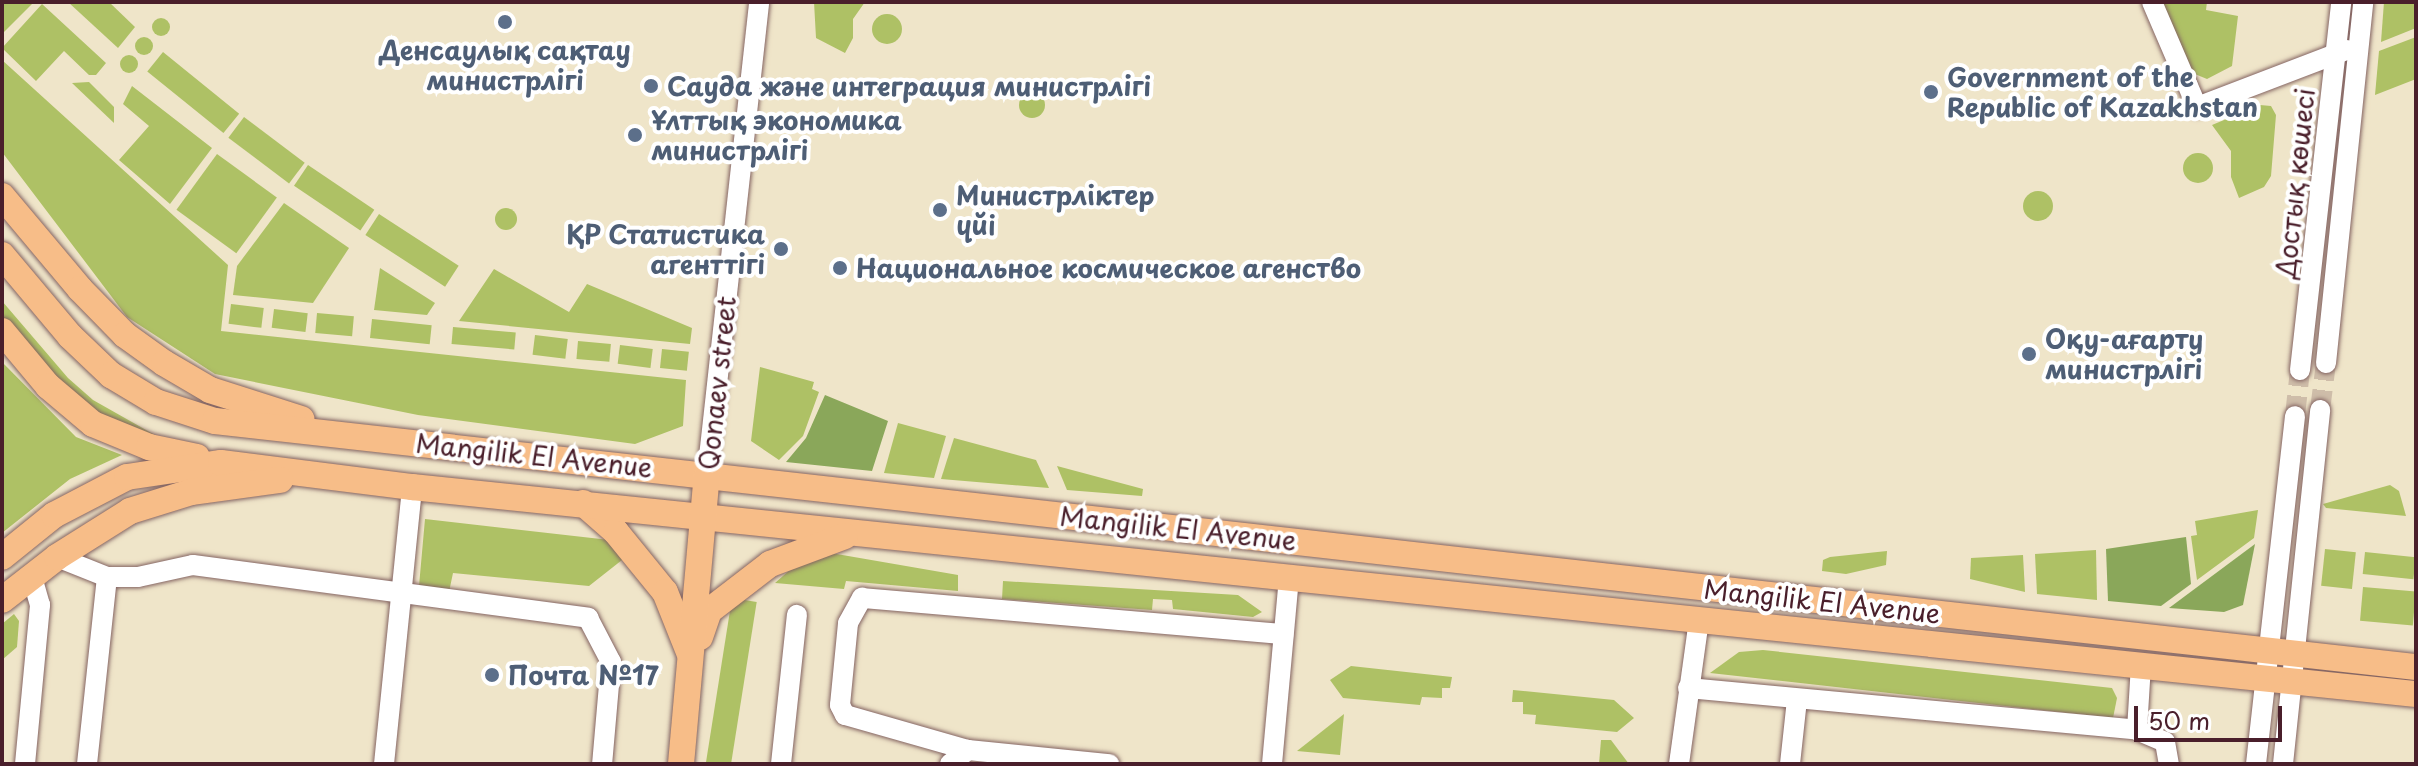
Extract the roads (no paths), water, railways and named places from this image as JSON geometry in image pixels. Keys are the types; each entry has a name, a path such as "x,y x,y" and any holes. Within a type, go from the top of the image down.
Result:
{"main road":[{"path":"2,196 125,335 164,363 210,390 351,434"},
{"name":"Mangilik El Avenue","path":"2,255 70,336 111,375 156,402 215,421 707,475 2280,667 2354,687 2416,694"},
{"path":"2,331 48,386 93,424 149,447 221,463"},
{"name":"Mangilik El Avenue","path":"2,557 54,515 127,477 221,463 412,487 2141,665 2280,667 2372,663 2416,667"},
{"name":"Qonaev street","path":"681,764 707,475"},
{"path":"2,600 57,557 142,507 191,492 311,476"},
{"path":"583,503 616,532 665,592 692,659"},
{"path":"692,659 709,611 747,581 770,564 858,532"},
{"path":"2372,663 2416,651"},
{"path":"2354,687 2416,708"}],"street":[{"name":"Qonaev street","path":"707,475 759,2"},
{"path":"2152,2 2197,107 2336,50 2358,50"},
{"name":"Достық көшесі","path":"2300,370 2341,2"},
{"name":"Достық көшесі","path":"2326,363 2363,2"},
{"path":"2256,764 2280,667 2320,410"},
{"path":"2283,764 2280,667 2295,416"},
{"path":"384,764 412,487"},
{"path":"57,557 107,577 138,577 193,565 588,618 611,662 602,764"},
{"path":"25,764 40,605 32,577"},
{"path":"87,764 107,577"},
{"path":"1272,764 1289,577"},
{"path":"1109,764 968,750 845,715 840,705 848,623 862,598 1283,634"},
{"path":"781,764 797,615"},
{"path":"1679,764 1699,619"},
{"path":"2137,730 2141,665"},
{"path":"1688,688 2137,730 2165,742 2169,764"},
{"path":"1790,764 1797,700"},
{"path":"950,764 968,750"}],"tunnel":[{"path":"2320,410 2326,363"},
{"path":"2295,416 2300,370"}],"place":[{"name":"Денсаулық сақтау министрлігі","path":"505,22"},
{"name":"Сауда жəне интеграция министрлігі","path":"651,86"},
{"name":"Government of the Republic of Kazakhstan","path":"1931,92"},
{"name":"Ұлттық экономика министрлігі","path":"635,135"},
{"name":"Министрліктер үйі","path":"940,210"},
{"name":"ҚР Статистика агенттігі","path":"781,249"},
{"name":"Национальное космическое агенство","path":"840,268"},
{"name":"Оқу-ағарту министрлігі","path":"2029,354"},
{"name":"Почта №17","path":"492,675"}]}
